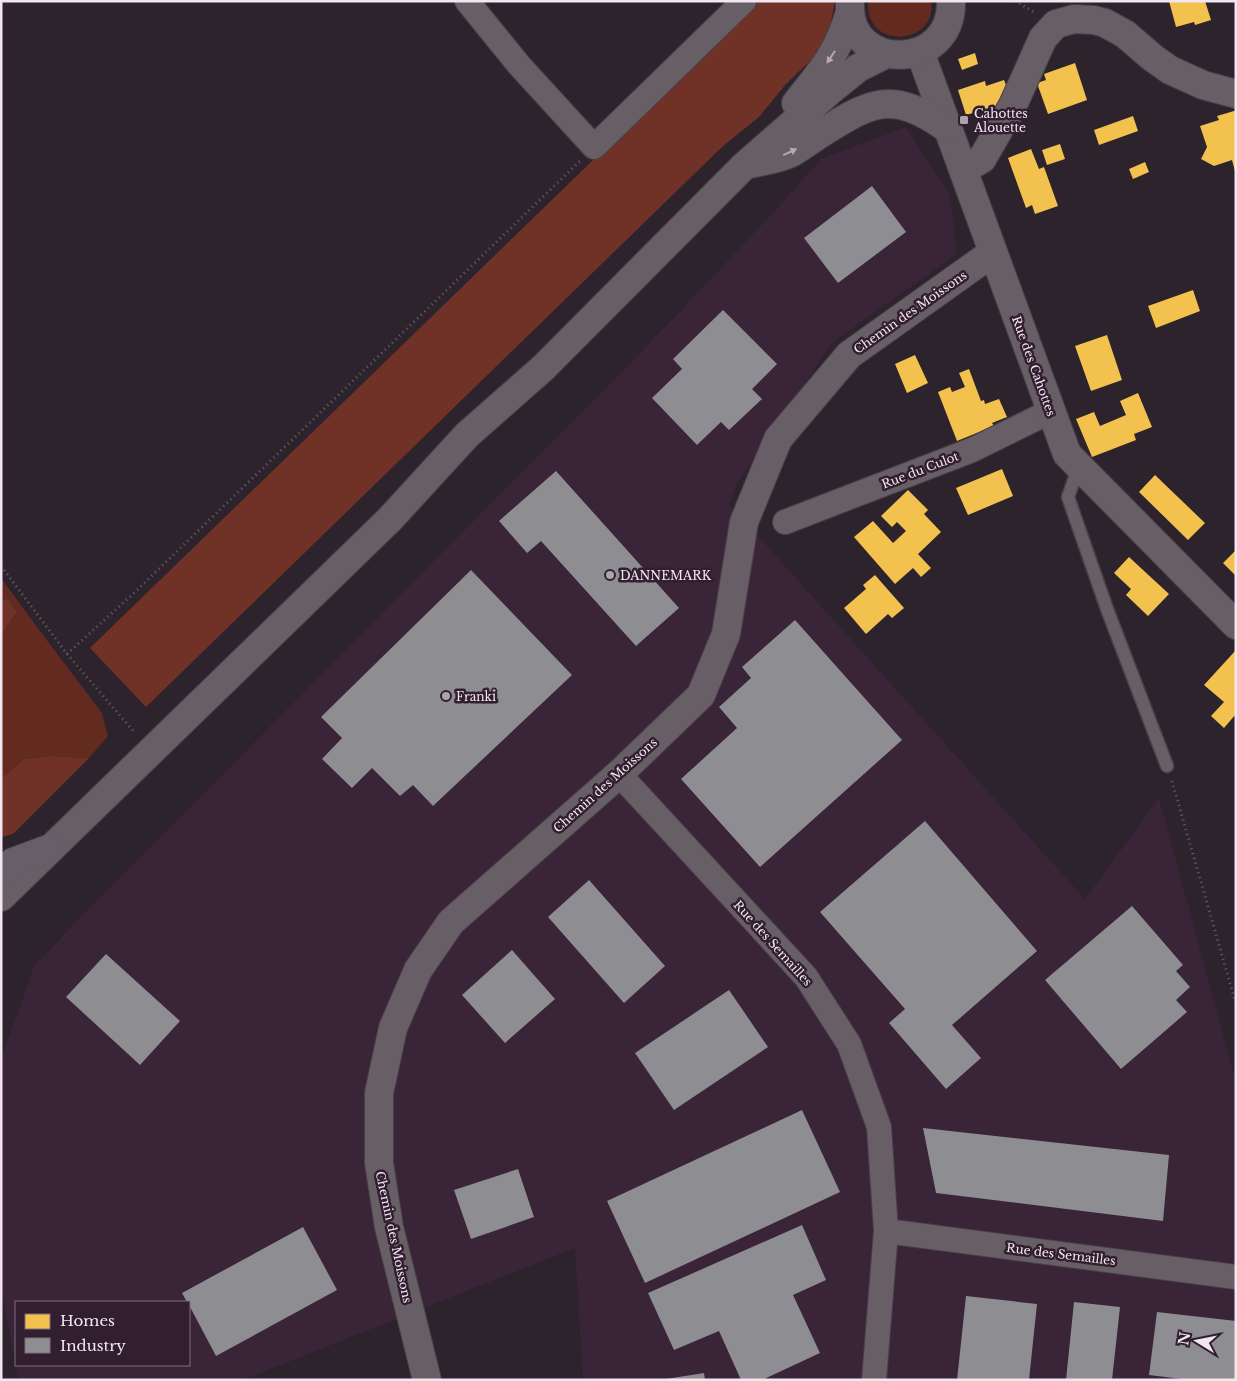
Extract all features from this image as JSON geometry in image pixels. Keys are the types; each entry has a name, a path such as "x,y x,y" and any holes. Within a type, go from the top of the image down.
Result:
{"highway":[{"path":"1,873 13,862 50,848"}],"street":[{"path":"467,1 519,65 594,147 744,1"},
{"path":"850,7 854,26 862,38 873,48 886,54 897,56 920,52 932,44 942,34 948,22 952,4"},
{"path":"744,166 820,75 839,44 850,7"},
{"path":"963,170 982,159 1012,105 1043,38 1056,24 1074,19 1105,22 1125,34 1170,70 1203,85 1236,94"},
{"name":"Rue des Cahottes","path":"920,52 1067,454 1236,625"},
{"path":"1,897 390,520 467,435 543,368 744,166 858,68 886,54"},
{"path":"744,166 790,153 847,117 867,107 893,103 913,108 930,116 948,129"},
{"name":"Chemin des Moissons","path":"427,1380 390,1227 379,1163 379,1093 393,1028 418,970 452,922 619,774 701,695 726,634 744,522 778,439 849,355 992,253"},
{"name":"Rue du Culot","path":"786,522 972,450 1051,411"},
{"name":"Rue des Semailles","path":"619,774 806,977 849,1044 879,1128 886,1231 874,1380"},
{"name":"Rue des Semailles","path":"886,1231 1236,1277"}],"lane":[{"path":"1079,466 1068,497 1107,609 1167,766"}],"path":[{"path":"67,654 134,594 594,147"},
{"path":"1,566 67,654 150,751"},
{"path":"1167,766 1236,1004"}],"shaded area":[{"path":"757,1 835,1 828,38 810,61 786,84 759,117 723,146 146,707 90,648"},
{"path":"868,1 931,1 930,16 924,27 913,34 901,37 888,35 877,28 870,17"},
{"path":"906,127 950,195 957,254 833,342 737,483 729,504 1085,899 1159,798 1236,1082 1236,1380 583,1380 575,1248 243,1380 19,1380 16,1366 190,1366 190,1301 15,1301 15,1360 1,1289 1,1059 35,964 641,352 772,214 821,159"},
{"path":"1,578 102,713 108,736 89,758 51,756 24,759 1,779 1,635 17,612 7,599 1,603"},
{"path":"7,598 17,612 1,635 1,603"},
{"path":"51,756 89,758 13,834 1,837 1,779 24,759"}],"building: Homes":[{"path":"1169,1 1205,1 1211,20 1195,25 1194,22 1176,27"},
{"path":"975,53 978,64 962,70 958,59"},
{"path":"1075,63 1087,100 1048,114 1037,83 1046,80 1044,74"},
{"path":"1004,80 1008,90 1000,105 966,115 958,90 985,81 986,86"},
{"path":"1236,111 1235,171 1232,160 1214,166 1201,159 1207,147 1200,126 1219,120 1217,116"},
{"path":"1133,116 1138,131 1099,145 1094,130"},
{"path":"1060,144 1065,159 1047,165 1042,150"},
{"path":"1031,149 1039,169 1044,167 1058,206 1035,214 1032,205 1026,208 1008,158"},
{"path":"1145,162 1149,172 1133,179 1129,169"},
{"path":"1193,290 1200,311 1156,328 1148,306"},
{"path":"1107,335 1122,380 1091,391 1075,346"},
{"path":"915,355 928,383 907,393 895,364"},
{"path":"969,369 981,401 984,400 985,404 999,399 1007,417 992,423 994,426 957,441 938,392 950,387 952,392 965,387 959,373"},
{"path":"1138,393 1152,427 1134,434 1136,440 1092,457 1076,419 1094,412 1100,426 1126,415 1120,401"},
{"path":"1002,469 1013,496 968,515 956,488"},
{"path":"1155,475 1205,523 1188,540 1139,492"},
{"path":"908,490 928,510 924,514 941,532 918,554 931,568 921,577 913,568 895,584 854,537 873,521 893,543 906,531 897,522 892,527 881,516"},
{"path":"1236,550 1236,576 1223,563"},
{"path":"1129,557 1169,594 1148,616 1126,595 1131,589 1114,573"},
{"path":"875,575 904,608 892,618 888,614 866,634 844,608 866,589 863,585"},
{"path":"1236,650 1236,714 1224,728 1211,716 1224,702 1204,685"}],"building: Industry":[{"path":"872,186 906,232 838,283 804,238"},
{"path":"723,310 777,364 752,389 762,399 729,430 721,422 697,445 652,398 682,369 673,359"},
{"name":"DANNEMARK","path":"556,471 679,608 636,646 541,541 527,553 499,521"},
{"name":"Franki","path":"471,570 572,675 433,806 413,785 400,796 372,768 352,788 322,759 342,738 321,717"},
{"path":"795,620 902,740 760,867 681,779 737,728 719,707 751,678 742,667"},
{"path":"925,821 1037,951 952,1025 981,1058 946,1089 889,1023 905,1009 820,912"},
{"path":"589,880 665,966 624,1003 548,917"},
{"path":"1132,906 1183,965 1176,971 1190,987 1176,1000 1187,1012 1121,1069 1045,980"},
{"path":"512,950 555,999 505,1043 462,995"},
{"path":"106,954 180,1021 140,1065 66,997"},
{"path":"729,990 768,1047 674,1110 635,1053"},
{"path":"802,1110 840,1192 645,1283 607,1201"},
{"path":"923,1128 1169,1155 1163,1221 936,1193"},
{"path":"518,1169 534,1217 471,1239 454,1190"},
{"path":"802,1225 826,1280 793,1295 820,1353 762,1380 741,1380 719,1331 674,1350 648,1293"},
{"path":"303,1227 337,1290 216,1356 190,1307 190,1301 186,1301 182,1293"},
{"path":"966,1296 1037,1304 1029,1380 957,1380"},
{"path":"1074,1302 1120,1307 1112,1380 1066,1380"},
{"path":"1157,1312 1236,1321 1236,1380 1190,1380 1149,1375"},
{"path":"704,1373 705,1380 666,1380 666,1379"}],"place":[{"name":"Cahottes Alouette","path":"964,120"},
{"name":"DANNEMARK","path":"610,575"},
{"name":"Franki","path":"446,696"}]}
